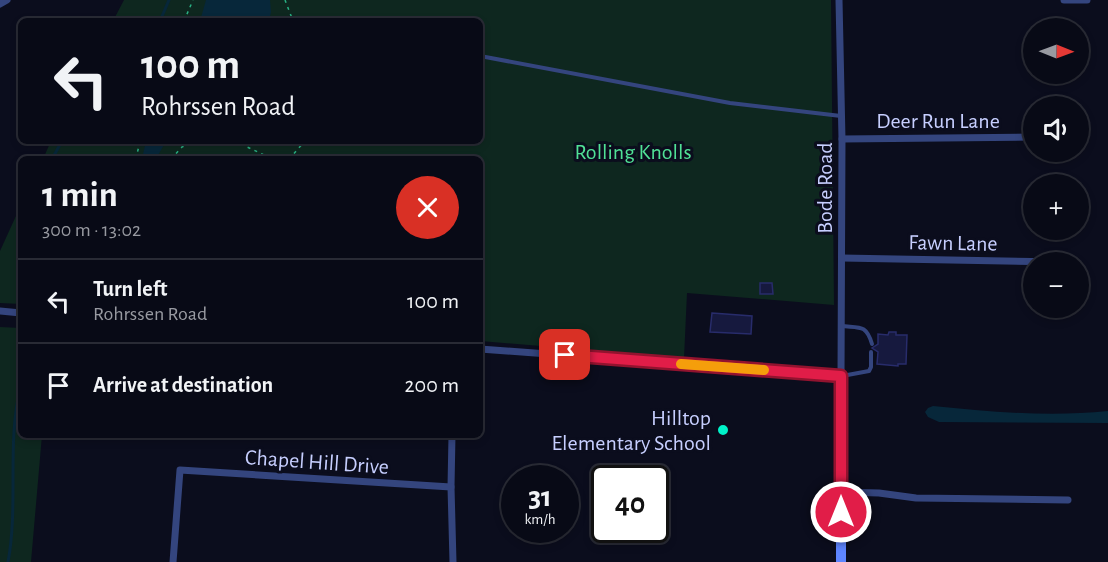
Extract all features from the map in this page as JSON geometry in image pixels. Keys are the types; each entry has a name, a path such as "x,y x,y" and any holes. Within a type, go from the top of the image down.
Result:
{"street":[{"path":"0,4 7,0"},
{"name":"Bode Road","path":"839,0 842,116 841,376"},
{"path":"1064,0 1087,0"},
{"name":"Deer Run Lane","path":"842,139 1023,137"},
{"name":"Fawn Lane","path":"842,258 1023,261"},
{"path":"0,311 18,313"},
{"path":"483,349 841,376 841,562"},
{"path":"452,438 453,562"},
{"name":"Chapel Hill Drive","path":"174,562 180,470 451,488"},
{"path":"841,492 879,493 915,498 1068,500"}],"lane":[{"path":"483,57 730,103 842,116"},
{"path":"841,326 864,328 868,331 872,344"},
{"path":"841,376 868,371 871,367 872,352"}],"path":[{"path":"184,18 193,0"},
{"path":"285,0 292,18"},
{"path":"174,156 182,147 189,144"},
{"path":"240,144 266,156"},
{"path":"292,156 302,144"}],"green space":[{"name":"Rolling Knolls","path":"124,0 831,0 834,305 687,293 684,358 483,341 483,156 44,156 50,144 483,144 483,18 115,18"},
{"path":"18,212 18,304 0,303 0,251"},
{"path":"0,327 18,328 18,438 42,438 31,562 0,562"}],"water":[{"path":"206,0 270,0 270,18 201,18"},
{"path":"145,144 164,144 158,156 143,156"},
{"path":"933,406 1043,414 1108,411 1108,423 939,422 928,417 925,412"}],"building":[{"path":"760,283 772,283 773,294 760,294"},
{"path":"712,313 752,316 751,334 710,332"},
{"path":"889,332 896,332 896,335 907,335 906,364 898,364 898,366 877,364 878,352 872,348 878,344 878,334 888,335"}],"waterway":[{"path":"161,18 169,0"},
{"path":"54,156 60,144"},
{"path":"8,562 13,518 14,429 18,402"}],"slow traffic":[{"path":"681,364 764,370"}],"place":[{"name":"Hilltop Elementary School","path":"723,430"}],"route":[{"path":"565,355 841,376 841,512"}]}
